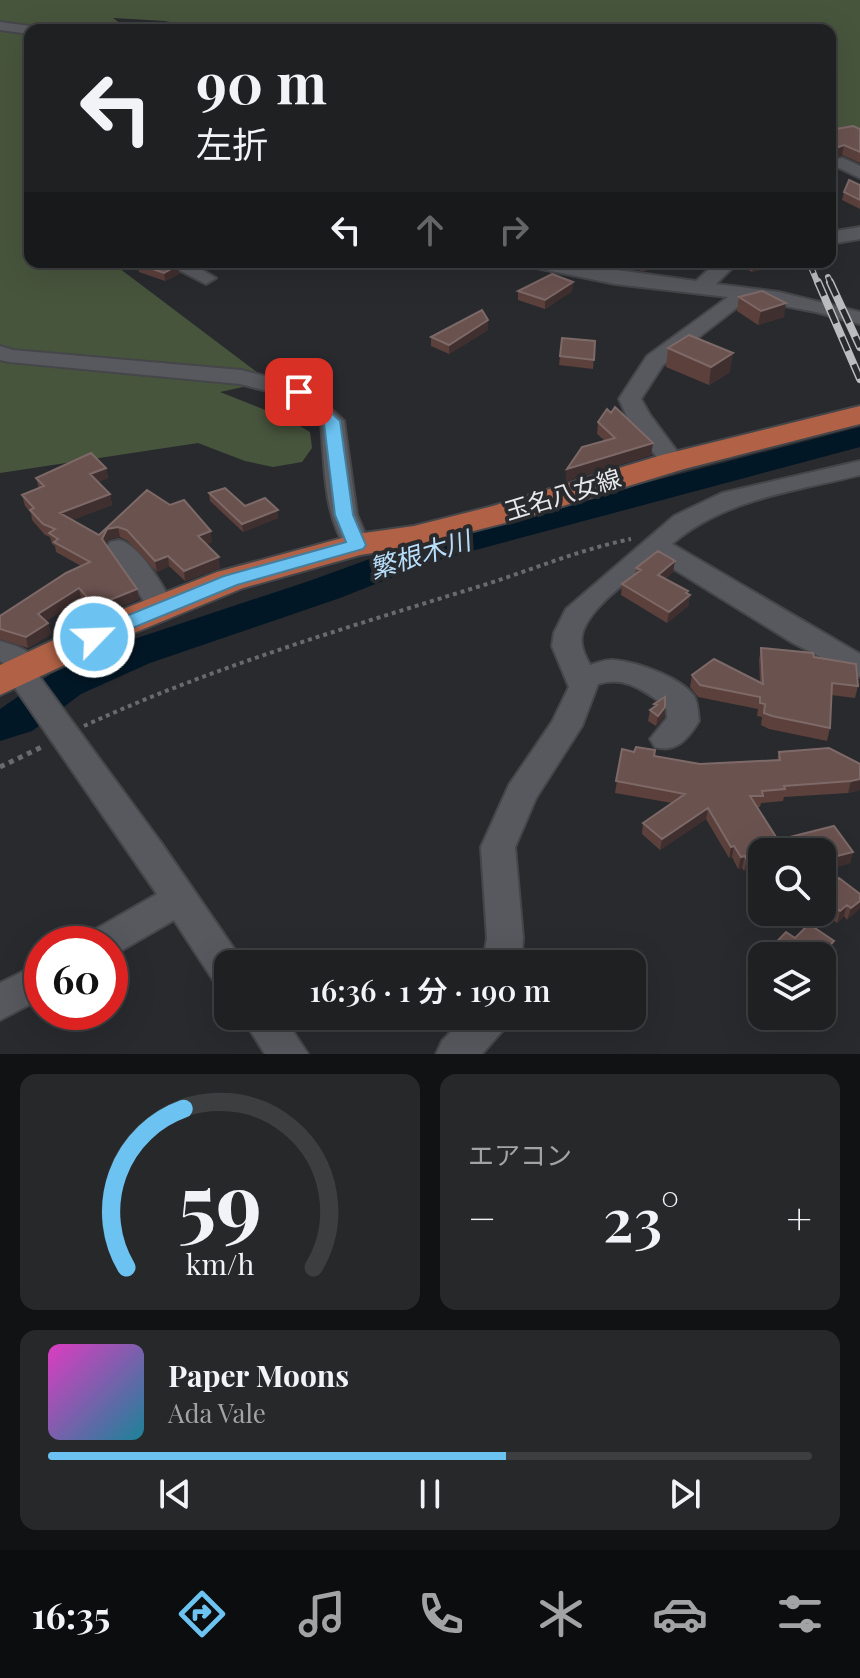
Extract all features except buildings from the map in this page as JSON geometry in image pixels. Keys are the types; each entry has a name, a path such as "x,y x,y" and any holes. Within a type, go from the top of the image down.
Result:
{"main road":[{"name":"玉名八女線","path":"15,672 230,580 357,545 414,536 505,513 673,462 860,415"}],"street":[{"path":"0,26 24,29"},
{"path":"843,163 860,173"},
{"path":"836,237 860,233"},
{"path":"185,268 206,278"},
{"path":"564,268 615,278 795,299 860,318"},
{"path":"700,288 722,268"},
{"path":"673,462 639,417 630,399 655,361 729,307 744,292"},
{"path":"0,352 9,356 241,377 299,392 332,421 344,515 357,545"},
{"path":"504,950 498,847 521,794 584,687 567,646 568,633 580,609 683,521 731,498 860,468"},
{"path":"655,545 803,636 860,667"},
{"path":"119,548 147,583 161,608"},
{"path":"580,679 611,669 642,676 681,701 683,721 666,739"},
{"path":"15,672 65,736 214,950"},
{"path":"128,929 180,899"},
{"path":"0,1003 24,989"},
{"path":"270,1030 288,1054"},
{"path":"456,1054 478,1030"}],"path":[{"path":"0,767 127,705 221,669 523,573 601,544 635,538 647,539 655,545"}],"green space":[{"path":"0,0 860,0 860,140 836,139 836,24 179,24 113,18 121,24 24,24 24,268 119,268 262,376 243,387 220,392 288,419 310,432 312,448 302,462 273,467 245,461 198,443 0,473"}],"waterway":[{"name":"繁根木川","path":"0,725 17,720 66,684 136,653 326,589 418,554 860,437"}],"railway":[{"path":"811,268 818,284"},
{"path":"828,277 831,284"},
{"path":"818,282 860,379"},
{"path":"830,282 860,347"}],"route":[{"path":"94,637 230,580 357,545 344,515 332,421 299,392"}]}
